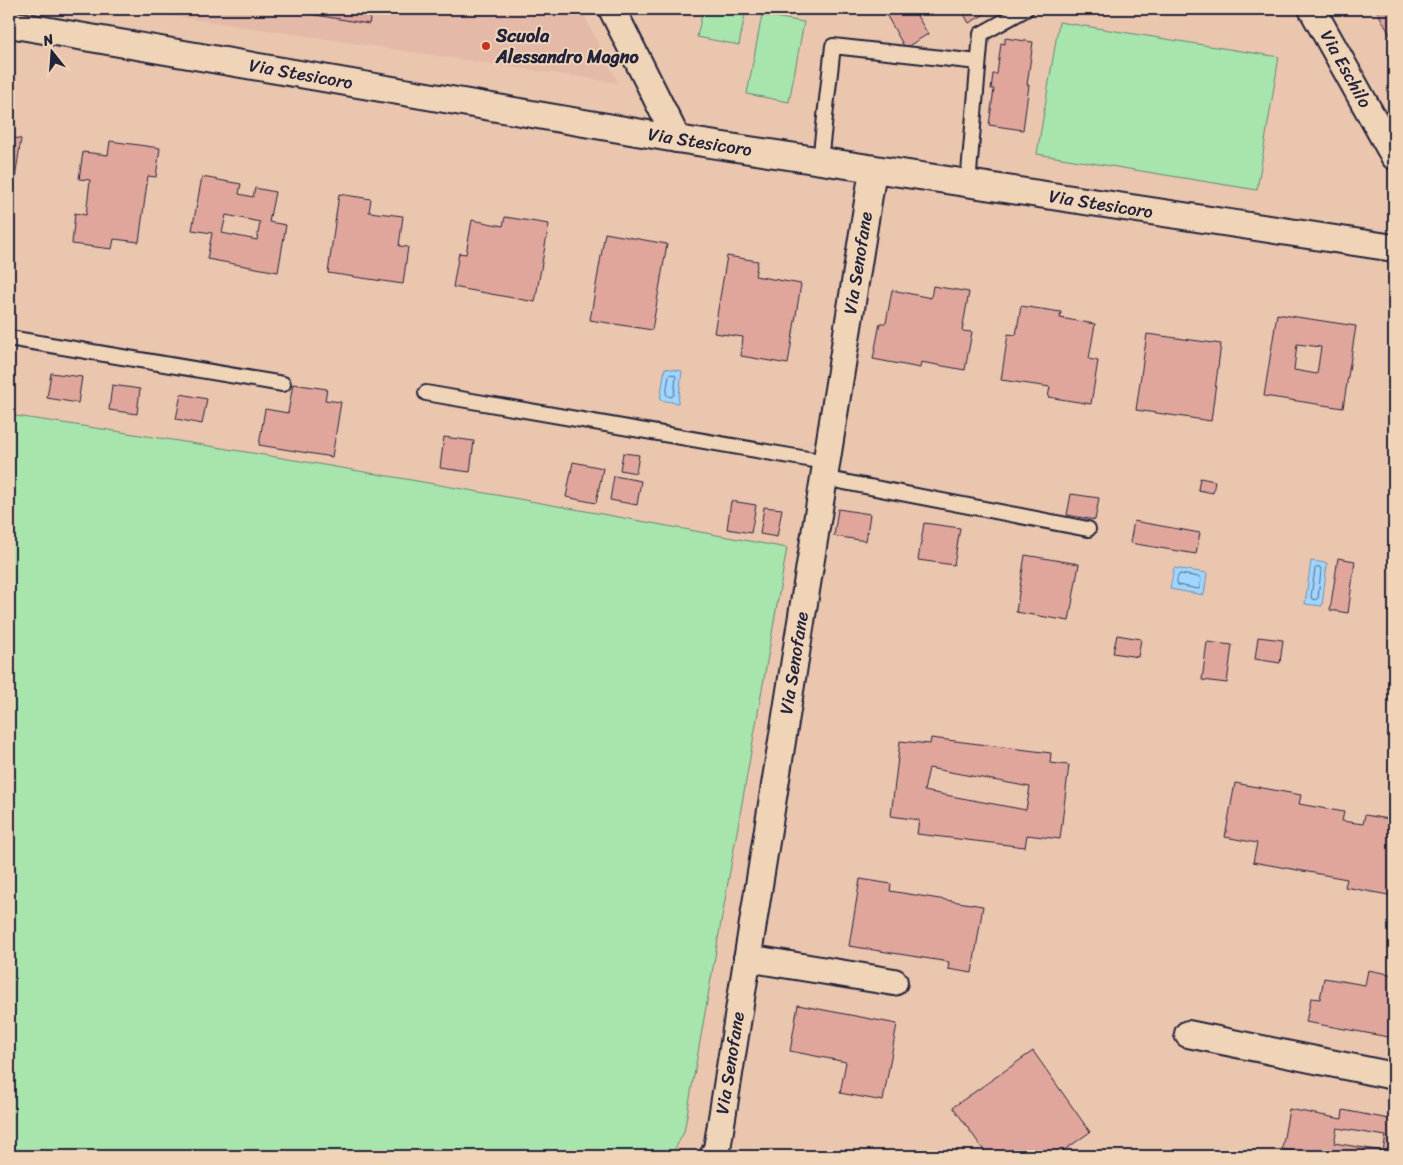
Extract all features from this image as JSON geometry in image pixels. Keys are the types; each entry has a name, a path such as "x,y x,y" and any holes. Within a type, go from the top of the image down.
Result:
{"street":[{"path":"612,9 677,139"},
{"name":"Via Eschilo","path":"1312,9 1394,156"},
{"name":"Via Stesicoro","path":"9,24 677,139 1394,248"},
{"name":"Via Senofane","path":"721,1154 747,958 873,170"},
{"path":"747,958 894,982"},
{"path":"1188,1034 1394,1076"}],"lane":[{"path":"968,184 980,34 1026,9"},
{"path":"820,161 833,46 978,62"},
{"path":"9,338 283,384"},
{"path":"426,393 824,470 1088,529"}],"shaded area":[{"name":"Scuola Alessandro Magno","path":"126,9 581,9 618,83"}],"green space":[{"path":"703,9 746,9 739,45 697,37"},
{"path":"762,15 804,22 789,102 747,94"},
{"path":"1059,22 1279,57 1257,190 1037,154"},
{"path":"9,415 301,461 787,548 684,1132 671,1156 9,1156"}],"water":[{"path":"665,368 682,371 678,403 660,400"},
{"path":"1311,561 1327,563 1322,606 1305,604"},
{"path":"1174,568 1207,573 1204,595 1170,589"}],"building":[{"path":"292,9 372,9 369,24 292,11"},
{"path":"883,9 913,9 928,34 905,48"},
{"path":"961,9 994,9 969,23"},
{"path":"1376,9 1394,9 1394,42"},
{"path":"1005,38 1033,42 1023,130 989,125 994,89 991,89 993,74 997,74 1001,43 1005,44"},
{"path":"9,137 21,139 9,218"},
{"path":"110,141 160,148 156,177 148,176 139,242 114,239 112,249 72,244 75,213 86,215 90,180 79,179 83,152 108,155"},
{"path":"202,177 241,184 239,194 253,197 255,188 275,192 269,222 286,225 278,272 207,259 212,233 192,230","holes":["226,215 260,222 257,240 222,233"]},
{"path":"339,194 371,199 369,212 403,216 399,246 408,247 403,284 328,273"},
{"path":"505,217 549,224 535,302 453,287 459,253 466,254 472,220 503,226"},
{"path":"605,233 667,244 652,330 590,320"},
{"path":"727,256 758,261 755,276 801,284 788,364 741,356 743,337 714,333"},
{"path":"933,286 969,292 962,331 972,332 965,370 921,362 920,368 873,359 880,323 886,323 892,290 931,298"},
{"path":"1021,306 1061,312 1060,318 1095,324 1089,359 1098,361 1091,404 1048,397 1050,387 1001,380 1008,334 1016,335"},
{"path":"1277,314 1356,326 1343,408 1264,396","holes":["1297,344 1321,347 1317,374 1294,370"]},
{"path":"1147,334 1221,344 1211,421 1136,410"},
{"path":"51,373 82,377 78,403 47,398"},
{"path":"293,384 327,389 325,400 341,402 332,457 259,445 265,409 288,413"},
{"path":"112,385 140,389 137,414 109,410"},
{"path":"181,394 207,399 202,424 176,419"},
{"path":"444,437 474,441 470,472 440,468"},
{"path":"623,453 639,455 636,473 620,470"},
{"path":"573,462 603,468 596,503 566,497"},
{"path":"614,476 641,481 637,505 610,500"},
{"path":"1200,478 1215,481 1213,493 1198,490"},
{"path":"1071,494 1099,498 1095,520 1067,515"},
{"path":"731,501 756,505 751,533 727,529"},
{"path":"764,507 782,509 777,537 760,534"},
{"path":"838,509 870,514 866,541 834,536"},
{"path":"1134,521 1200,533 1196,554 1130,543"},
{"path":"924,523 960,528 954,565 918,560"},
{"path":"1025,555 1079,564 1069,621 1016,612"},
{"path":"1338,558 1355,561 1348,613 1330,610"},
{"path":"1117,635 1141,639 1138,657 1113,653"},
{"path":"1258,637 1283,640 1280,663 1255,659"},
{"path":"1207,642 1232,645 1227,683 1202,680"},
{"path":"931,738 1051,753 1050,763 1069,765 1060,839 1027,835 1025,847 917,834 919,820 891,816 900,741 930,744","holes":["929,768 1030,787 1026,810 924,791"]},
{"path":"1235,783 1301,795 1299,804 1344,812 1342,821 1363,824 1365,815 1394,820 1394,896 1345,887 1347,879 1253,862 1257,843 1225,837"},
{"path":"860,879 891,884 890,891 983,906 972,973 948,969 949,962 849,946"},
{"path":"1368,970 1394,975 1394,1038 1306,1022 1311,998 1320,999 1324,978 1365,985"},
{"path":"798,1005 897,1024 883,1101 840,1093 846,1062 790,1051"},
{"path":"1033,1051 1090,1132 1056,1156 988,1156 953,1107"},
{"path":"1289,1109 1342,1119 1343,1110 1394,1120 1394,1156 1320,1156 1282,1149","holes":["1337,1128 1386,1136 1383,1151 1334,1143"]}],"place":[{"name":"Scuola Alessandro Magno","path":"486,46"}]}
